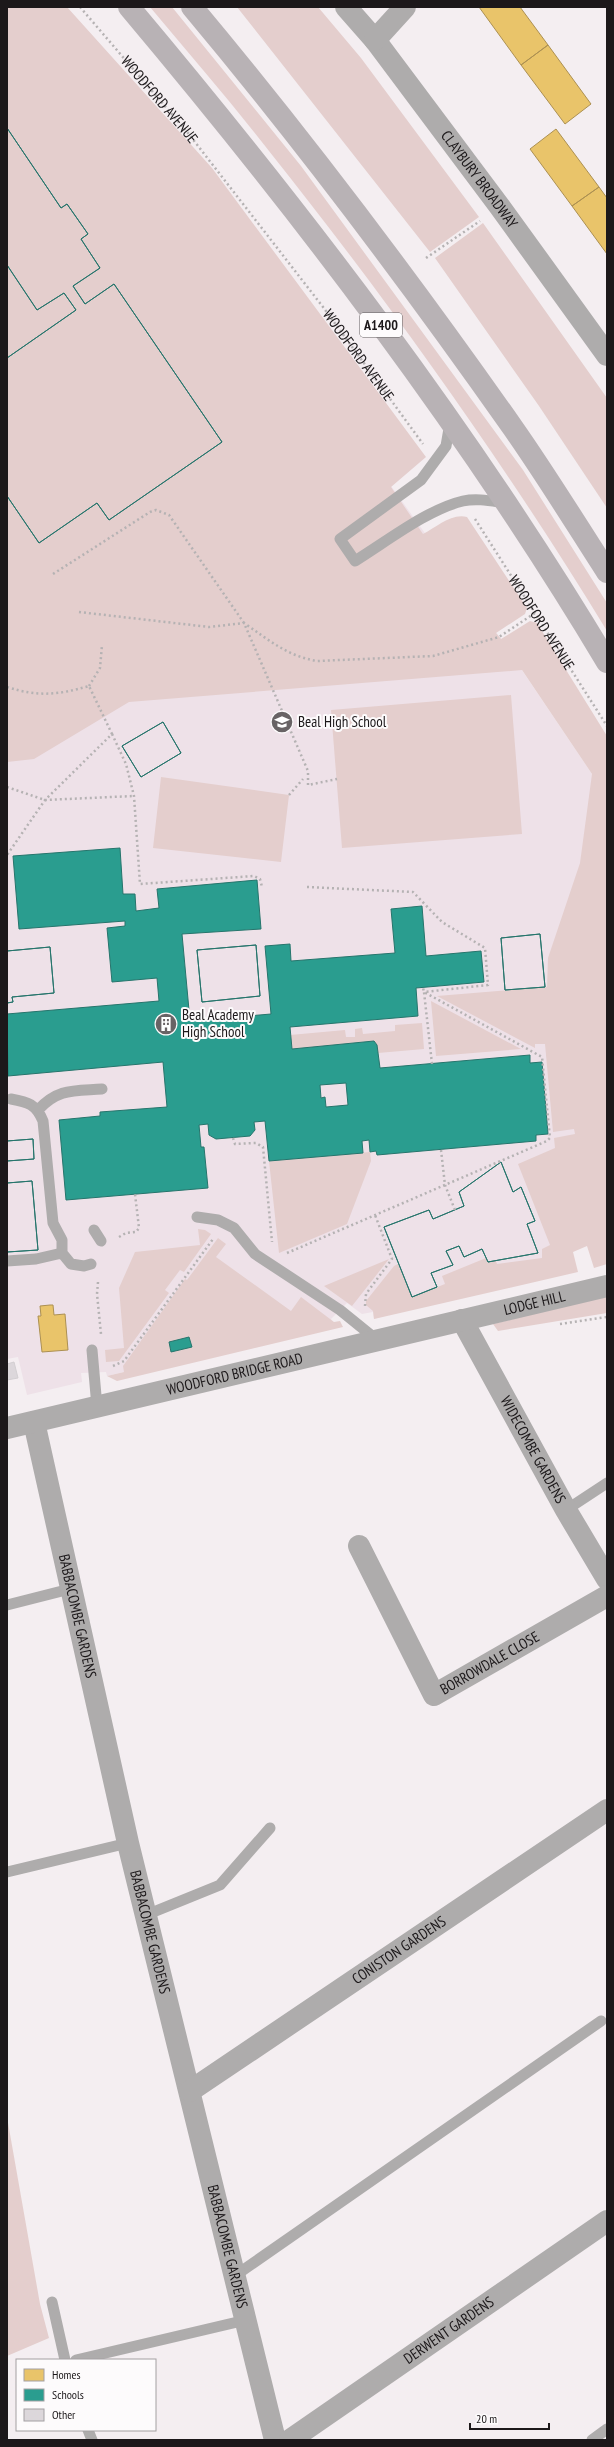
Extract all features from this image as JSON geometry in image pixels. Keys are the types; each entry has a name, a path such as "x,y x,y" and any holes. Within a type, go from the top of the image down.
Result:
{"highway":[{"name":"A1400","path":"129,7 214,109 351,283 506,503 607,662"},
{"path":"192,7 250,77 387,252 514,429 607,572"}],"street":[{"name":"CLAYBURY BROADWAY","path":"346,7 375,40 500,207 607,355"},
{"path":"375,40 405,7"},
{"name":"LODGE HILL","path":"462,1320 607,1286"},
{"name":"WOODFORD BRIDGE ROAD","path":"7,1428 462,1320"},
{"name":"WIDECOMBE GARDENS","path":"462,1320 566,1510 607,1579"},
{"name":"BABBACOMBE GARDENS","path":"34,1422 70,1589 128,1843 276,2440"},
{"name":"BORROWDALE CLOSE","path":"359,1546 434,1695 607,1596"},
{"name":"CONISTON GARDENS","path":"190,2091 607,1810"},
{"name":"DERWENT GARDENS","path":"290,2440 607,2221"}],"lane":[{"path":"450,422 446,446 436,462 420,480 340,538 355,561 438,509 463,501 479,499 506,503"},
{"path":"38,1110 48,1099 60,1092 102,1089"},
{"path":"11,1099 29,1102 38,1110 43,1121 53,1223 62,1240 62,1253 71,1264 84,1266 91,1264"},
{"path":"197,1216 225,1222 234,1228 255,1254 361,1326 377,1340"},
{"path":"94,1230 101,1241"},
{"path":"7,1261 36,1258 62,1253"},
{"path":"92,1350 97,1407"},
{"path":"566,1510 607,1482"},
{"path":"7,1605 70,1589"},
{"path":"146,1915 220,1885 270,1828"},
{"path":"7,1872 128,1843"},
{"path":"236,2275 600,2021"},
{"path":"52,2302 65,2359"},
{"path":"80,2359 246,2320"},
{"path":"592,2440 607,2429"}],"path":[{"name":"WOODFORD AVENUE","path":"80,7 197,145 323,307 436,462"},
{"path":"426,258 458,236"},
{"name":"WOODFORD AVENUE","path":"463,501 607,726"},
{"path":"53,574 150,512 163,511 173,520 244,623 308,770 308,784 337,779"},
{"path":"79,612 209,626 244,623 282,650 299,658 317,661 433,656 498,637 535,613"},
{"path":"7,687 28,694 61,694 89,686 100,668 102,645"},
{"path":"89,686 126,764 134,796 140,884 254,876 260,879 262,887"},
{"path":"7,855 45,800 112,734"},
{"path":"289,795 303,779"},
{"path":"7,787 45,800 134,796"},
{"path":"307,887 413,892 442,922 485,948 488,985 424,992"},
{"path":"423,988 432,1064"},
{"path":"281,1254 445,1185 550,1138 544,1060 539,1054 424,992"},
{"path":"93,1367 115,1366 124,1360 213,1238 221,1235 272,1248 263,1147 256,1143 235,1144 233,1138"},
{"path":"441,1150 445,1185 455,1210"},
{"path":"116,1243 121,1234 138,1230 135,1194"},
{"path":"361,1326 366,1313 364,1297 392,1259 375,1215"},
{"path":"99,1279 97,1294 101,1338"}],"shaded area":[{"name":"Beal High School","path":"7,7 381,472 501,639 592,774 601,1266 587,1245 508,1280 374,1319 373,1312 362,1314 347,1303 331,1319 332,1322 107,1376 106,1372 81,1373 82,1382 27,1395 18,1357 7,1359"},
{"path":"7,7 67,7 212,168 426,457 391,487 423,534 444,521 455,517 467,517 527,608 525,614 496,633 501,639 530,621 537,623 607,736 607,1264 594,1268 587,1246 573,1252 578,1272 374,1319 373,1311 366,1305 366,1301 394,1266 398,1264 412,1297 445,1284 442,1276 486,1258 488,1262 496,1261 497,1264 542,1258 542,1249 550,1245 518,1164 555,1148 554,1138 575,1134 574,1129 553,1132 545,1044 535,1044 535,1048 437,996 547,987 548,958 580,863 592,774 522,670 129,702 34,759 7,762"},
{"path":"150,7 172,7 301,166 523,470 607,603 607,631 529,507 488,446 359,267 255,133"},
{"path":"237,7 318,7 361,58 479,217 430,252"},
{"path":"483,223 607,398 607,508 539,406 435,258"},
{"path":"511,695 522,834 342,848 331,710"},
{"path":"161,777 289,795 281,862 153,848"},
{"path":"431,1001 521,1049 436,1056"},
{"path":"422,1023 424,1049 378,1053 377,1045 374,1041 292,1049 290,1035 345,1030 346,1037 355,1037 355,1029 362,1028 363,1034 395,1031 395,1025"},
{"path":"370,1152 371,1161 347,1224 279,1253 269,1161"},
{"path":"198,1229 205,1230 211,1234 184,1272 180,1270 165,1290 169,1293 119,1361 106,1362 105,1350 124,1348 119,1288 135,1252 200,1245"},
{"path":"218,1238 226,1244 216,1257 291,1311 301,1297 334,1322 340,1321 343,1327 117,1381 107,1376 124,1372 123,1366 185,1279 187,1280"},
{"path":"389,1259 352,1306 324,1286"},
{"path":"607,1295 607,1313 498,1331 493,1324"},
{"path":"7,2117 40,2304 49,2338 7,2356"}],"building: Homes":[{"path":"479,7 520,7 548,45 521,65"},
{"path":"548,45 591,104 565,124 521,65"},
{"path":"556,129 599,187 572,206 530,149"},
{"path":"599,187 607,198 607,254 572,206"},
{"path":"53,1305 54,1315 65,1314 68,1350 42,1352 38,1316 41,1316 40,1306"}],"building: Schools":[{"path":"7,128 61,208 67,204 88,234 81,239 100,268 73,286 85,304 114,284 222,442 109,520 97,503 39,543 7,496 7,358 76,310 64,293 37,310 7,265"},
{"path":"7,128 61,208 67,204 88,234 81,239 100,268 73,286 85,304 114,284 222,442 109,520 97,503 39,543 7,496 7,358 76,310 64,293 37,310 7,265"},
{"path":"163,722 181,753 141,777 122,746"},
{"path":"163,722 181,753 141,777 122,746"},
{"name":"Beal Academy High School","path":"120,848 123,894 135,894 136,911 159,908 157,889 257,880 261,929 182,934 190,1021 271,1014 265,946 290,944 291,961 395,953 391,909 422,906 426,956 481,951 484,982 416,988 418,1016 290,1027 292,1049 374,1041 377,1045 380,1068 530,1055 530,1063 542,1062 548,1134 536,1135 536,1141 377,1155 376,1151 370,1152 369,1140 362,1141 363,1153 269,1161 265,1121 254,1122 255,1130 250,1136 216,1139 209,1135 208,1124 199,1125 201,1147 204,1147 208,1188 66,1200 59,1120 100,1116 100,1112 167,1107 163,1062 8,1076 7,1014 159,1001 157,978 112,982 107,928 125,926 125,921 19,929 13,856","holes":["346,1083 348,1105 326,1107 325,1097 321,1098 320,1085"]},
{"path":"540,934 545,987 505,990 501,938"},
{"path":"540,934 545,987 505,990 501,938"},
{"name":"Beal Academy High School","path":"256,945 260,996 202,1002 197,950"},
{"name":"Beal Academy High School","path":"256,945 260,996 202,1002 197,950"},
{"path":"50,947 54,993 12,997 13,1002 7,1003 7,951"},
{"path":"50,947 54,993 12,997 13,1002 7,1003 7,951"},
{"path":"33,1139 34,1159 7,1161 7,1141"},
{"path":"33,1139 34,1159 7,1161 7,1141"},
{"path":"501,1162 513,1192 521,1187 535,1221 527,1224 538,1253 488,1262 482,1249 464,1257 459,1246 446,1251 453,1265 431,1273 437,1287 412,1297 384,1227 429,1210 433,1219 464,1206 459,1192"},
{"path":"501,1162 513,1192 521,1187 535,1221 527,1224 538,1253 488,1262 482,1249 464,1257 459,1246 446,1251 453,1265 431,1273 437,1287 412,1297 384,1227 429,1210 433,1219 464,1206 459,1192"},
{"path":"32,1181 38,1250 7,1252 7,1183"},
{"path":"32,1181 38,1250 7,1252 7,1183"},
{"path":"189,1337 192,1347 171,1352 169,1342"}],"building: Other":[{"path":"14,1362 18,1378 7,1380 7,1364"}],"place":[{"name":"Beal High School","path":"282,722"},
{"name":"Beal Academy High School","path":"166,1024"}]}
